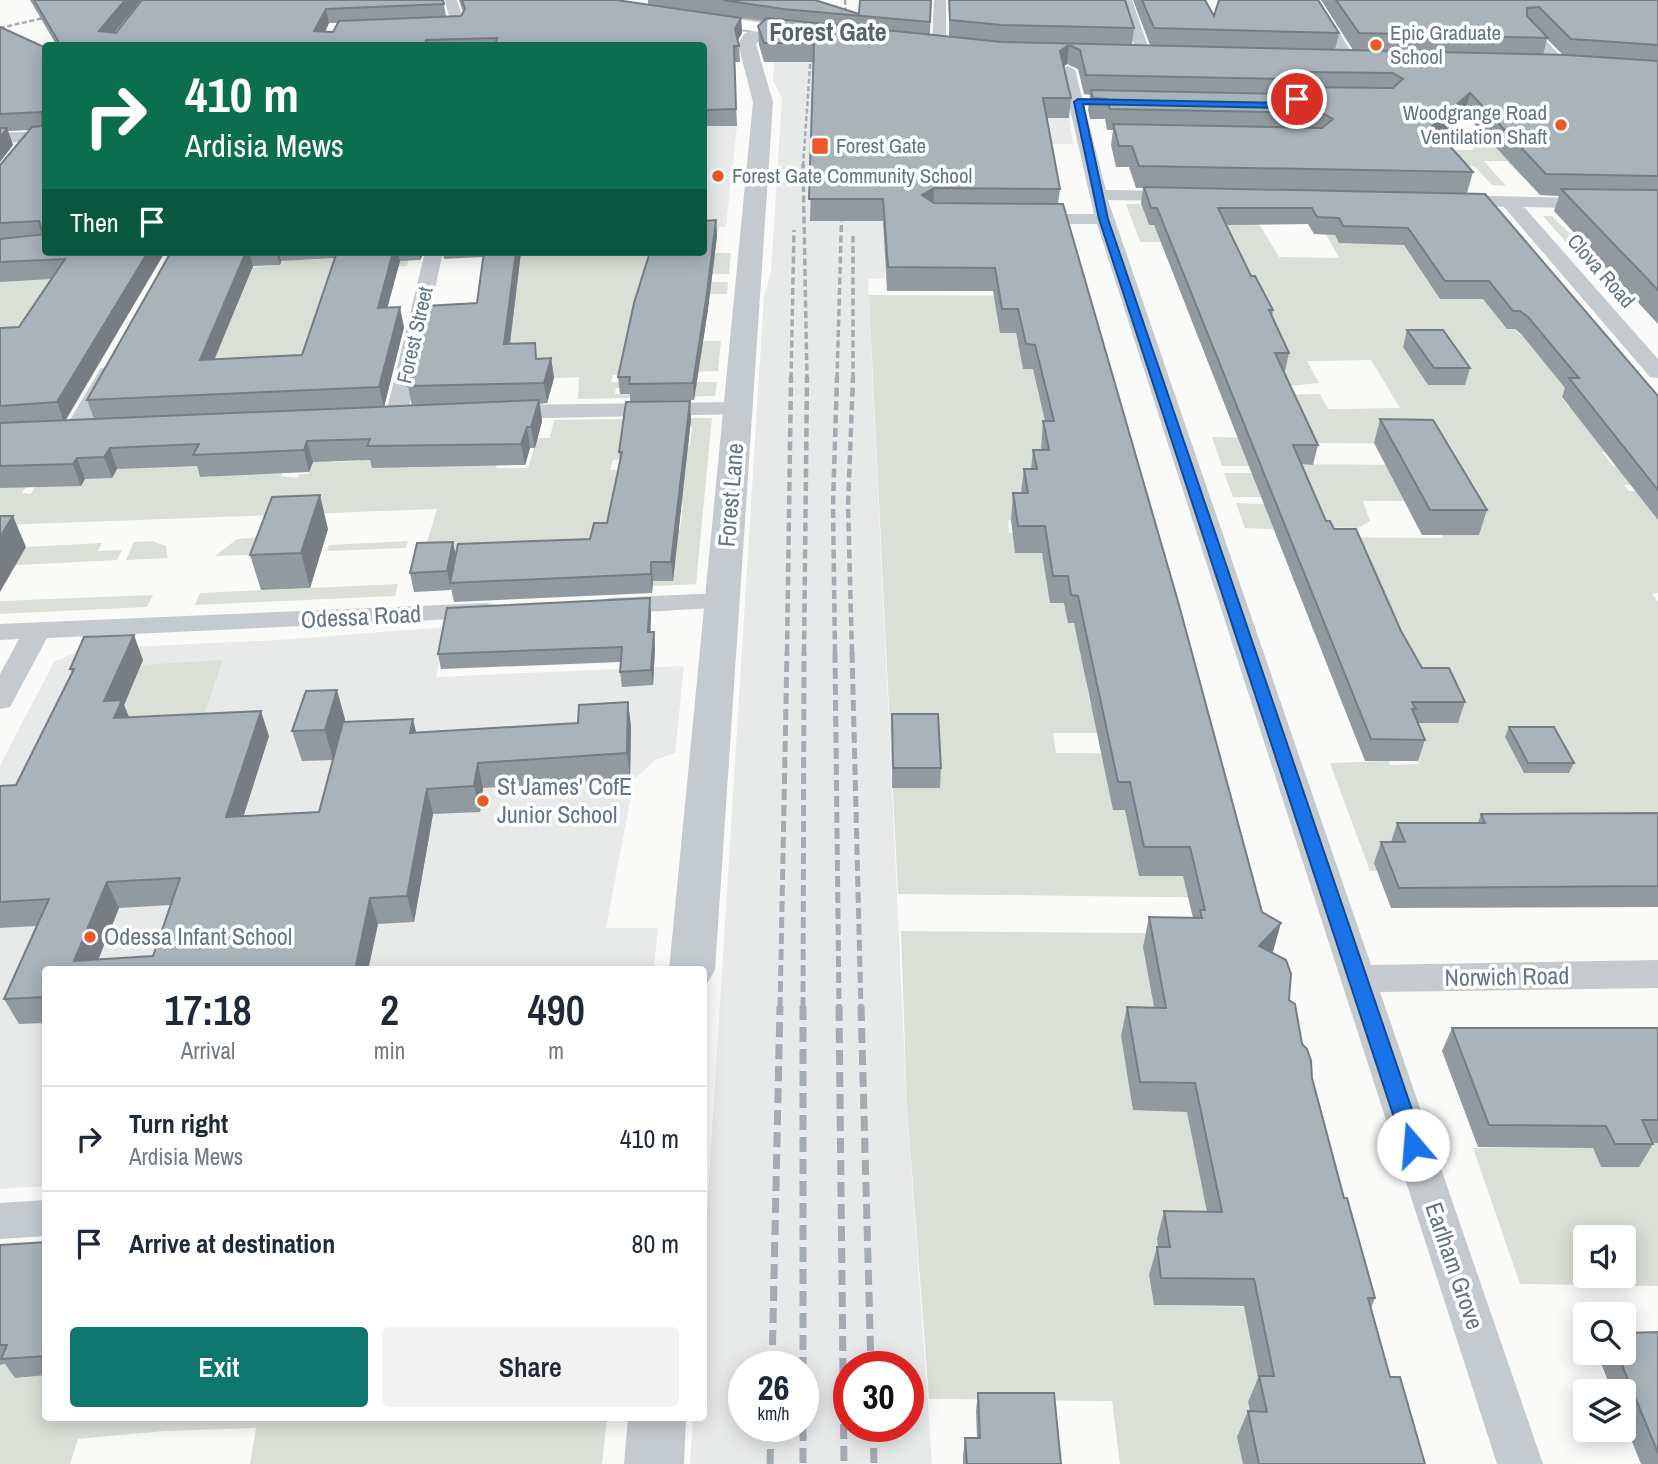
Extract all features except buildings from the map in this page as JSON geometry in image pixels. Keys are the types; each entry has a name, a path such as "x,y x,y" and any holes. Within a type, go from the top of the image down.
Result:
{"main road":[{"path":"666,14 823,36"},
{"path":"915,45 945,48"},
{"path":"1055,55 1074,63"},
{"path":"1122,57 1170,58"},
{"path":"1324,61 1357,61"},
{"path":"1540,66 1569,67"}],"street":[{"path":"411,27 458,25 452,11 452,0"},
{"path":"940,0 945,48"},
{"path":"1126,0 1145,58"},
{"path":"1313,0 1357,61"},
{"name":"Forest Lane","path":"692,966 763,102 747,44 750,38 762,29"},
{"path":"1529,30 1569,67"},
{"name":"Earlham Grove","path":"1074,63 1095,137 1100,207 1520,1464"},
{"path":"0,138 40,134"},
{"path":"16,156 40,134"},
{"path":"1003,219 1197,196"},
{"path":"1427,200 1658,205"},
{"name":"Clova Road","path":"1509,201 1658,372"},
{"name":"Forest Street","path":"396,417 433,256"},
{"path":"73,433 118,356"},
{"path":"479,412 738,409"},
{"path":"370,419 424,416"},
{"path":"49,433 100,431"},
{"path":"581,607 721,601"},
{"name":"Odessa Road","path":"0,632 513,610"},
{"path":"0,700 38,630"},
{"name":"Norwich Road","path":"1357,979 1658,974"},
{"path":"0,1221 42,1218"},
{"path":"654,1464 657,1421"}],"shaded area":[{"path":"775,52 1066,93 1073,144 883,141 885,278 868,279 907,1106 932,1464 690,1464 693,1421 707,1421 707,1212 764,296 771,272 782,98 773,80"},
{"name":"Forest Gate Community School","path":"736,90 737,126 726,227 719,227 718,232 707,232 707,91"},
{"path":"1467,141 1494,143 1532,187 1507,161 1484,161 1506,186 1492,185 1474,166 1453,166 1426,150 1474,150"},
{"path":"1126,204 1175,204 1148,221 1149,225 1154,225 1161,242 1140,242"},
{"path":"1543,216 1552,216 1582,246 1600,246 1658,281 1600,281"},
{"path":"1186,224 1259,224 1279,257 1339,258 1326,234 1331,228 1340,243 1403,240 1440,299 1491,299 1507,329 1515,329 1519,335 1551,335 1554,374 1572,391 1562,398 1569,407 1608,406 1619,451 1602,452 1613,466 1631,466 1658,484 1624,485 1629,491 1649,491 1658,519 1658,593 1652,594 1658,602 1658,867 1370,871 1330,763 1389,761 1390,765 1419,764 1358,631 1313,631 1310,623 1359,623 1296,585 1292,578 1340,578 1325,541 1278,541 1277,537 1442,538 1442,535 1405,501 1363,501 1370,521 1358,528 1314,527 1264,464 1457,465 1445,444 1314,443 1256,395 1320,394 1328,409 1400,408 1371,360 1307,361 1319,383 1278,387 1271,371 1284,371"},
{"path":"707,253 731,253 729,274 711,274 709,282 728,282 727,294 642,295 703,341 721,341 718,371 613,375 611,382 623,382 633,388 616,388 615,394 662,394 696,382 717,382 715,396 578,399 579,377 539,379 480,344 519,256 707,256"},
{"path":"409,256 407,266 356,269 384,379 143,354 189,271 279,265 283,257 306,260"},
{"path":"0,278 66,279 0,348"},
{"path":"869,295 1079,296 1001,333 1016,333 1017,342 1063,369 1070,416 1044,469 1038,520 1008,520 1009,533 1143,534 1059,553 1068,623 1167,624 1183,682 1086,682 1090,704 1189,705 1152,733 1053,733 1056,753 1202,754 1170,811 1139,876 1183,876 1249,898 898,894"},
{"path":"689,418 712,418 696,584 554,591 421,562 437,509 0,525 0,488 30,481 22,493 31,494 40,480 111,478 120,465 197,461 201,477 214,477 219,466 244,475 282,472 281,476 298,478 299,474 308,474 316,454 334,462 360,461 363,451 413,450 409,468 428,466 504,444 496,468 528,468 537,438 550,438 554,420 631,419 627,459 613,460 610,470 647,470 684,487 686,446 690,445 692,427 687,427","holes":["683,504 680,529 663,545 677,546 673,581 617,505"]},
{"path":"1212,437 1258,438 1250,466 1222,466"},
{"path":"1224,473 1252,473 1261,497 1233,497"},
{"path":"1236,503 1264,504 1274,529 1245,528"},
{"path":"273,536 267,554 215,556 237,539"},
{"path":"152,541 166,546 168,558 126,560 134,542"},
{"path":"408,541 406,548 327,551 329,545"},
{"path":"102,543 98,551 122,550 117,560 0,566 0,556 21,555 26,547"},
{"path":"398,584 395,596 195,605 200,593"},
{"path":"153,595 147,607 0,614 0,601"},
{"path":"446,627 436,677 684,666 675,753 655,760 634,780 606,928 658,928 654,966 42,966 42,1186 0,1189 0,765 54,662 84,649 279,640"},
{"path":"223,660 195,740 115,726 141,665"},
{"path":"901,931 1256,934 1206,999 1121,1036 1126,1065 1300,1115 1254,1191 1162,1274 1149,1275 1154,1305 1279,1307 1250,1339 1257,1370 1295,1371 1243,1464 1120,1464 1112,1401 929,1399 907,1106"},
{"path":"1658,1135 1658,1286 1636,1286 1636,1225 1573,1225 1573,1285 1520,1284 1473,1148 1593,1148 1601,1167 1628,1143"},
{"path":"21,1363 42,1374 42,1421 607,1421 602,1464 250,1464 256,1428 164,1431 78,1439 70,1464 0,1464 0,1365"}],"railway":[{"path":"845,0 847,27"},
{"path":"0,28 61,14"},
{"path":"803,166 811,52"},
{"path":"803,166 807,378"},
{"path":"837,379 842,201"},
{"path":"791,379 794,230"},
{"path":"853,236 853,377"},
{"path":"787,653 791,377"},
{"path":"835,653 833,505 837,377"},
{"path":"852,653 848,505 853,377"},
{"path":"804,653 807,378"},
{"path":"780,1008 787,652"},
{"path":"803,1008 804,652"},
{"path":"835,652 839,1008"},
{"path":"852,652 861,1008"},
{"path":"772,1351 780,1006"},
{"path":"839,1006 844,1464"},
{"path":"861,1006 871,1351"},
{"path":"803,1008 803,1351"},
{"path":"770,1464 771,1442"},
{"path":"803,1442 803,1464"},
{"path":"873,1442 874,1464"}],"place":[{"name":"Epic Graduate School","path":"1376,45"},
{"name":"Woodgrange Road Ventilation Shaft","path":"1561,125"},
{"name":"Forest Gate","path":"820,146"},
{"name":"Forest Gate Community School","path":"718,176"},
{"name":"St James' CofE Junior School","path":"483,801"},
{"name":"Odessa Infant School","path":"90,937"}],"district":[{"name":"Forest Gate","path":"828,32"}],"route":[{"path":"1297,99 1281,106 1078,102 1104,219 1413,1145"}]}
